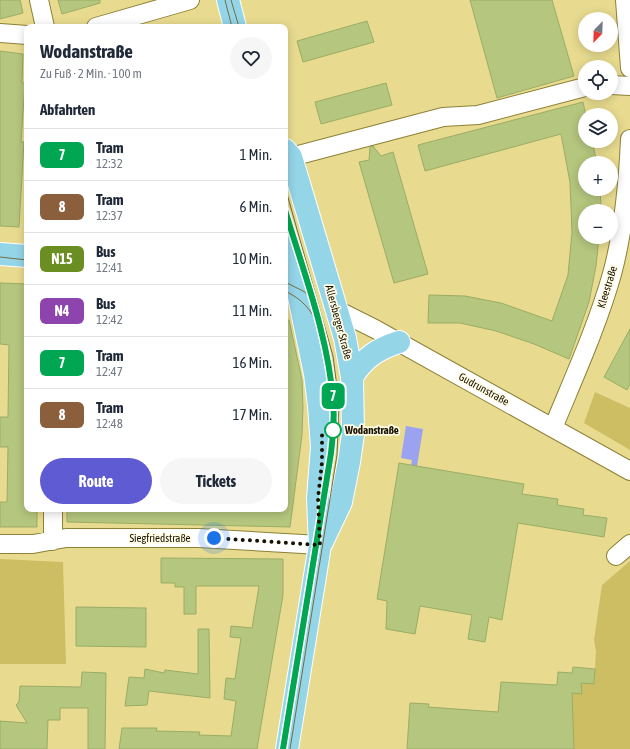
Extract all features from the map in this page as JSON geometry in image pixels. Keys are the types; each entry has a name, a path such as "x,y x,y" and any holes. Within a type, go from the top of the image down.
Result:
{"main road":[{"path":"228,0 234,24"},
{"name":"Allersberger Straße","path":"288,153 337,310 347,345 352,377 353,434 349,462 341,502 320,545"},
{"path":"0,254 24,256"},
{"name":"Allersberger Straße","path":"287,749 320,545 318,498 322,448 320,406 315,374 291,288 288,266"},
{"path":"291,288 337,310"},
{"path":"352,377 361,364 372,353 399,342"}],"street":[{"path":"39,0 45,24"},
{"path":"106,24 190,0"},
{"path":"625,0 630,68"},
{"path":"0,34 24,35"},
{"path":"618,85 630,86"},
{"path":"288,153 443,117 478,115 578,89"},
{"name":"Kleestraße","path":"553,428 602,306 612,274 622,230 629,172 630,139"},
{"name":"Gudrunstraße","path":"337,310 399,342 630,472"},
{"path":"52,541 53,512"},
{"name":"Siegfriedstraße","path":"0,544 33,544 66,538 199,538 320,545"},
{"path":"616,556 630,544"}],"shaded area":[{"path":"595,392 630,408 630,450 584,423"},
{"path":"0,559 63,562 66,664 0,664"},
{"path":"630,561 630,749 573,749 572,693 582,693 581,683 594,683 596,651 594,640 602,585"}],"water":[{"path":"406,426 423,429 417,466 411,466 412,460 401,458"}],"building":[{"path":"0,0 20,0 23,13 0,19"},
{"path":"58,0 100,0 100,3 62,14"},
{"path":"470,0 552,0 574,76 497,98"},
{"path":"367,21 374,42 303,62 297,41"},
{"path":"0,51 23,54 22,83 24,83 24,98 21,142 24,142 19,227 0,226"},
{"path":"386,83 392,105 321,124 315,102"},
{"path":"583,102 584,108 578,108 578,148 594,148 595,156 578,156 578,196 600,196 601,204 578,204 578,244 598,244 596,266 589,302 569,359 534,344 496,331 460,323 428,323 429,295 465,296 501,303 552,321 568,275 572,232 570,182 561,134 425,171 418,145"},
{"path":"373,146 381,156 393,152 428,274 394,283 359,162 369,160 370,147"},
{"path":"0,283 24,284 24,512 37,512 37,527 0,527 0,502 7,502 8,447 0,447 0,417 8,417 9,345 0,344"},
{"path":"288,320 302,380 303,407 302,435 290,527 67,522 67,512 288,512"},
{"path":"630,329 630,384 627,390 604,377"},
{"path":"399,463 524,484 522,494 558,499 557,505 584,509 583,515 607,518 604,537 518,523 502,620 489,617 485,642 468,639 472,615 420,606 415,634 386,629 387,601 377,599"},
{"path":"161,558 283,559 283,595 257,749 119,749 122,728 157,728 156,731 200,732 199,735 231,736 236,701 224,699 226,678 235,679 241,638 230,637 231,626 252,628 259,586 196,586 196,614 184,614 184,587 175,587 175,583 161,583"},
{"path":"76,607 146,608 146,647 76,646"},
{"path":"198,629 209,629 210,698 149,691 147,705 125,706 129,677 144,678 145,669 164,673 165,670 198,674"},
{"path":"573,667 595,669 594,684 581,683 582,694 572,693 574,749 407,749 410,703 429,704 428,707 498,712 501,682 557,685 558,672 572,673"},
{"path":"82,672 106,673 105,749 88,749 88,708 60,708 60,720 48,720 47,749 0,749 0,721 27,723 16,705 19,702 20,686 81,687"}],"tram line":[{"path":"225,0 231,24"},
{"path":"231,0 238,24"},
{"path":"288,198 333,356 339,403 337,455 290,749"},
{"path":"288,220 294,240"},
{"name":"7","path":"283,749 320,526 334,426 332,383 327,358 288,220"},
{"path":"0,257 24,260"},
{"path":"288,284 305,292 317,307"},
{"path":"288,293 305,305 313,315 319,327"},
{"path":"283,749 331,453 331,388 326,357 318,325"}],"place":[{"name":"Wodanstraße","path":"333,430"}],"route":[{"path":"214,538 320,545 318,498 322,462 322,435 333,430"}]}
